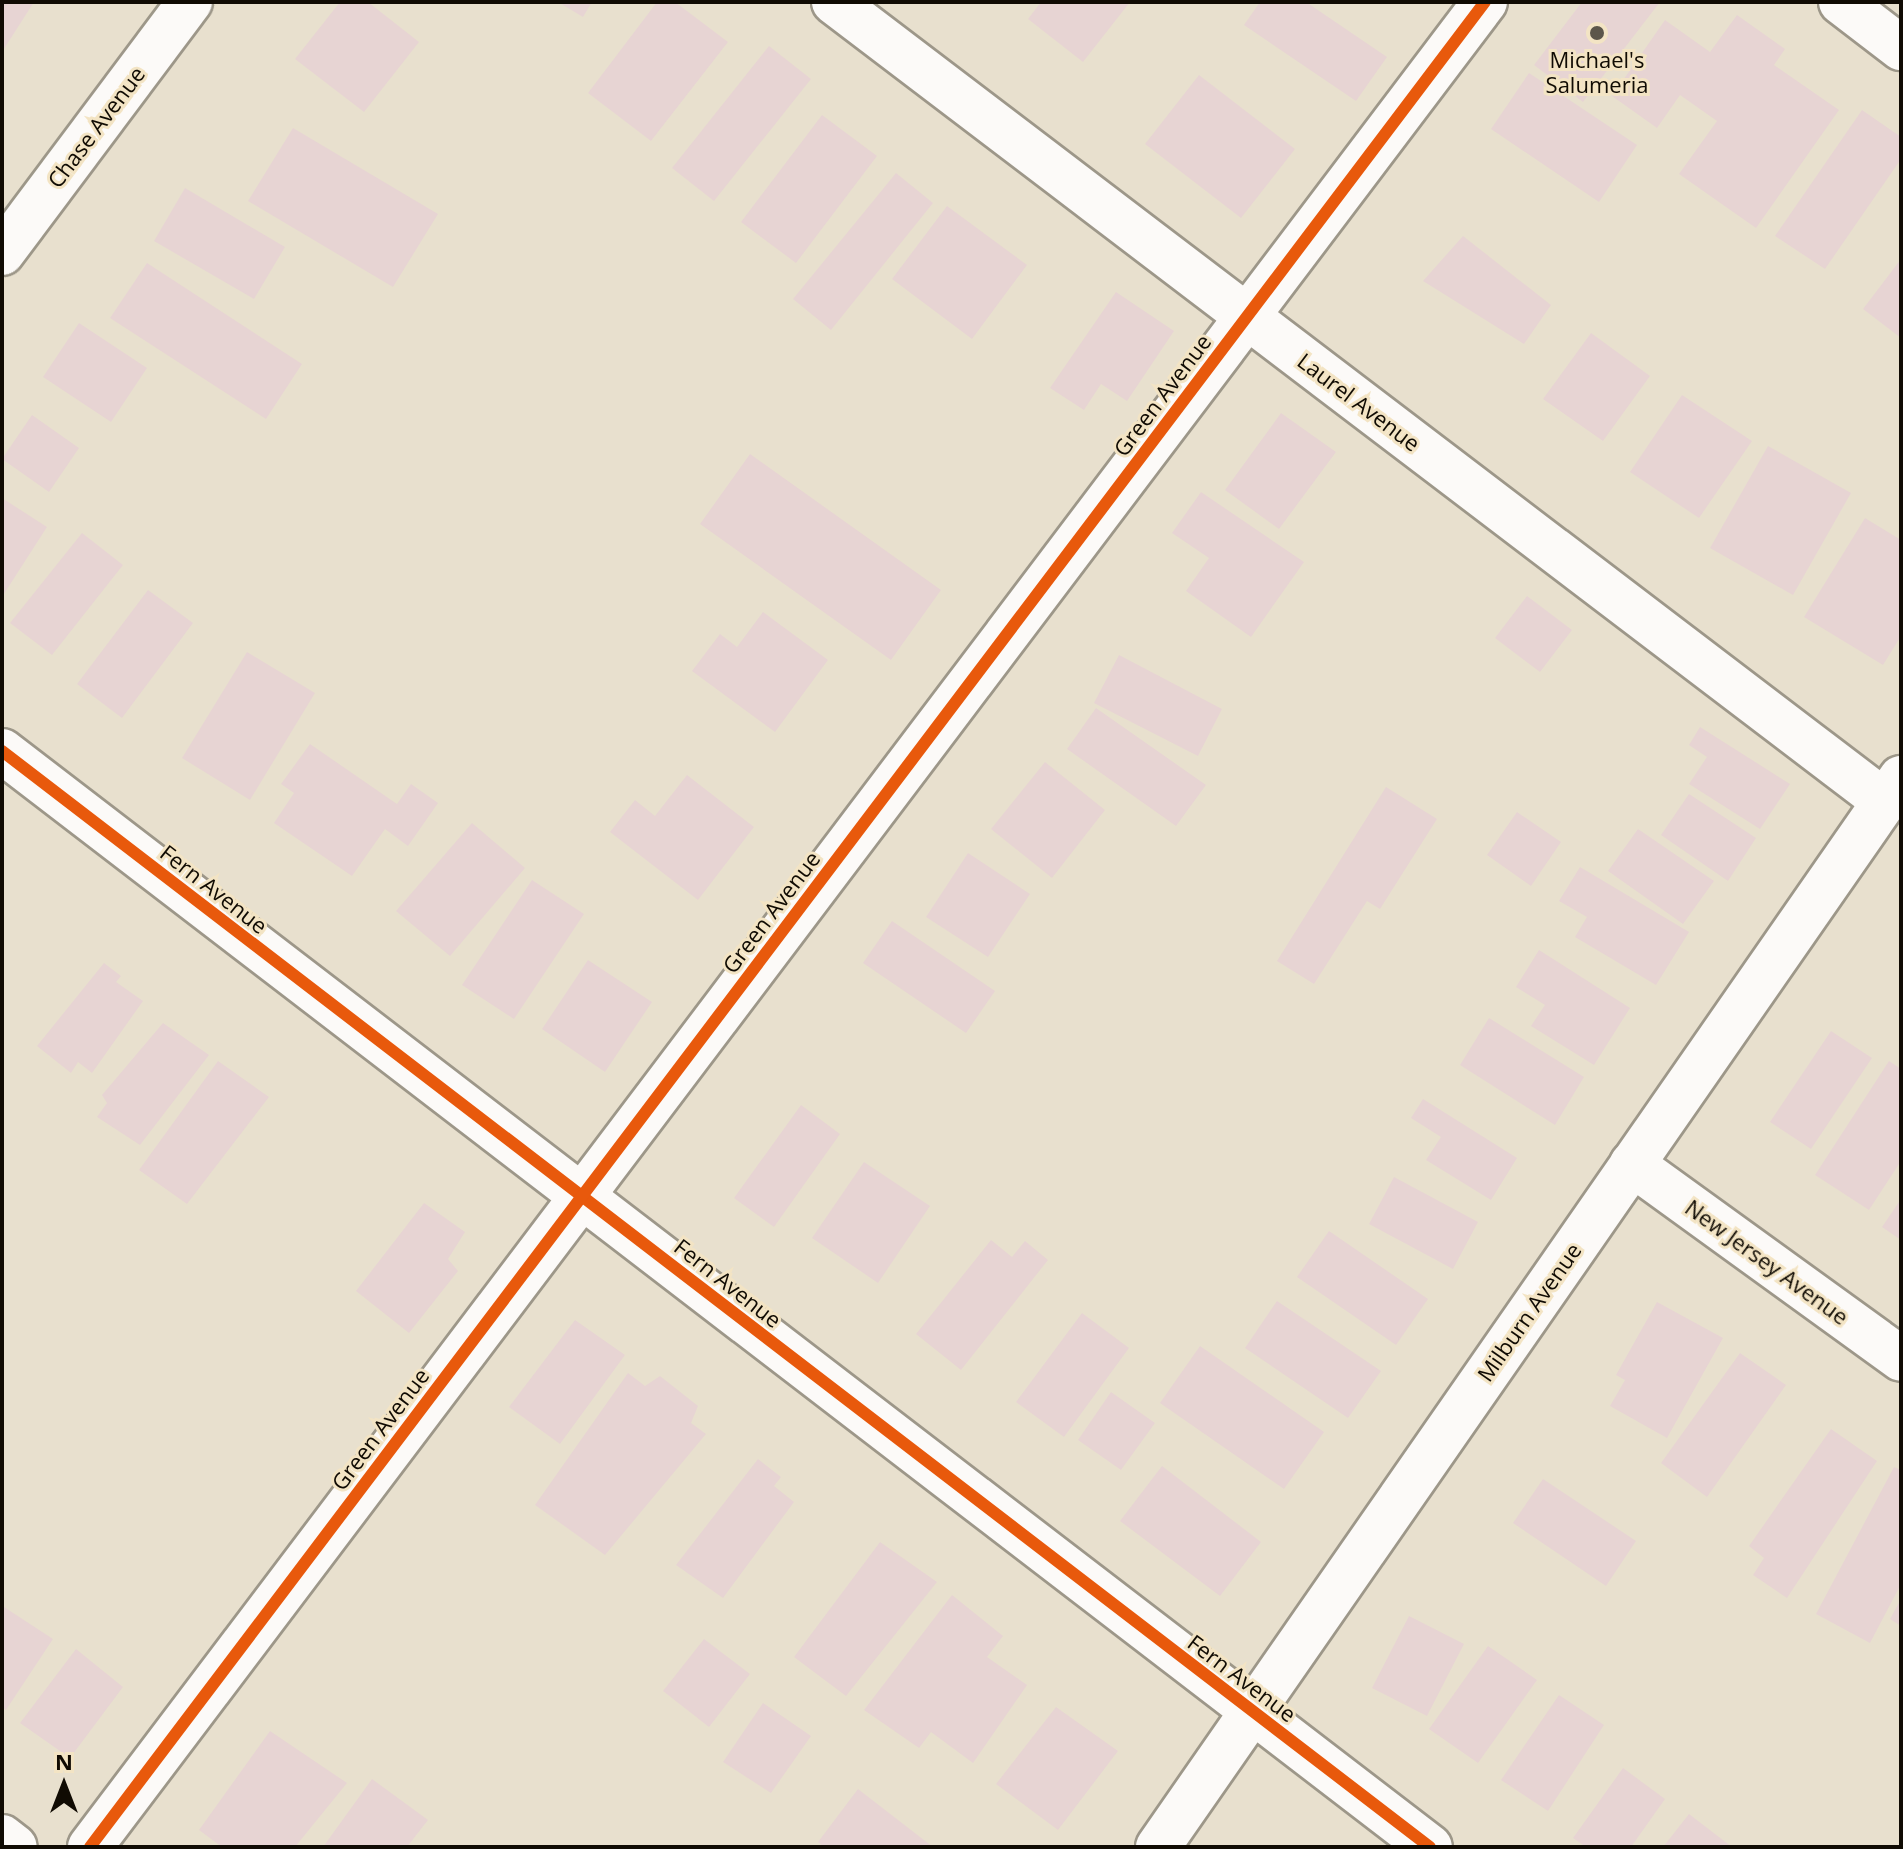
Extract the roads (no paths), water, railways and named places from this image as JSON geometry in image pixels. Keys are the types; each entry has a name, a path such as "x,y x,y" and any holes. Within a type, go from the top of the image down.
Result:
{"street":[{"name":"Chase Avenue","path":"2,253 190,2"},
{"name":"Laurel Avenue","path":"834,2 1247,316 1893,790"},
{"name":"Green Avenue","path":"90,1847 1485,2"},
{"path":"1841,2 1901,48"},
{"name":"Fern Avenue","path":"2,751 1430,1847"},
{"name":"Milburn Avenue","path":"1158,1847 1893,790"},
{"name":"New Jersey Avenue","path":"1632,1164 1901,1359"},
{"path":"2,1837 15,1847"}],"place":[{"name":"Michael's Salumeria","path":"1597,33"}]}
